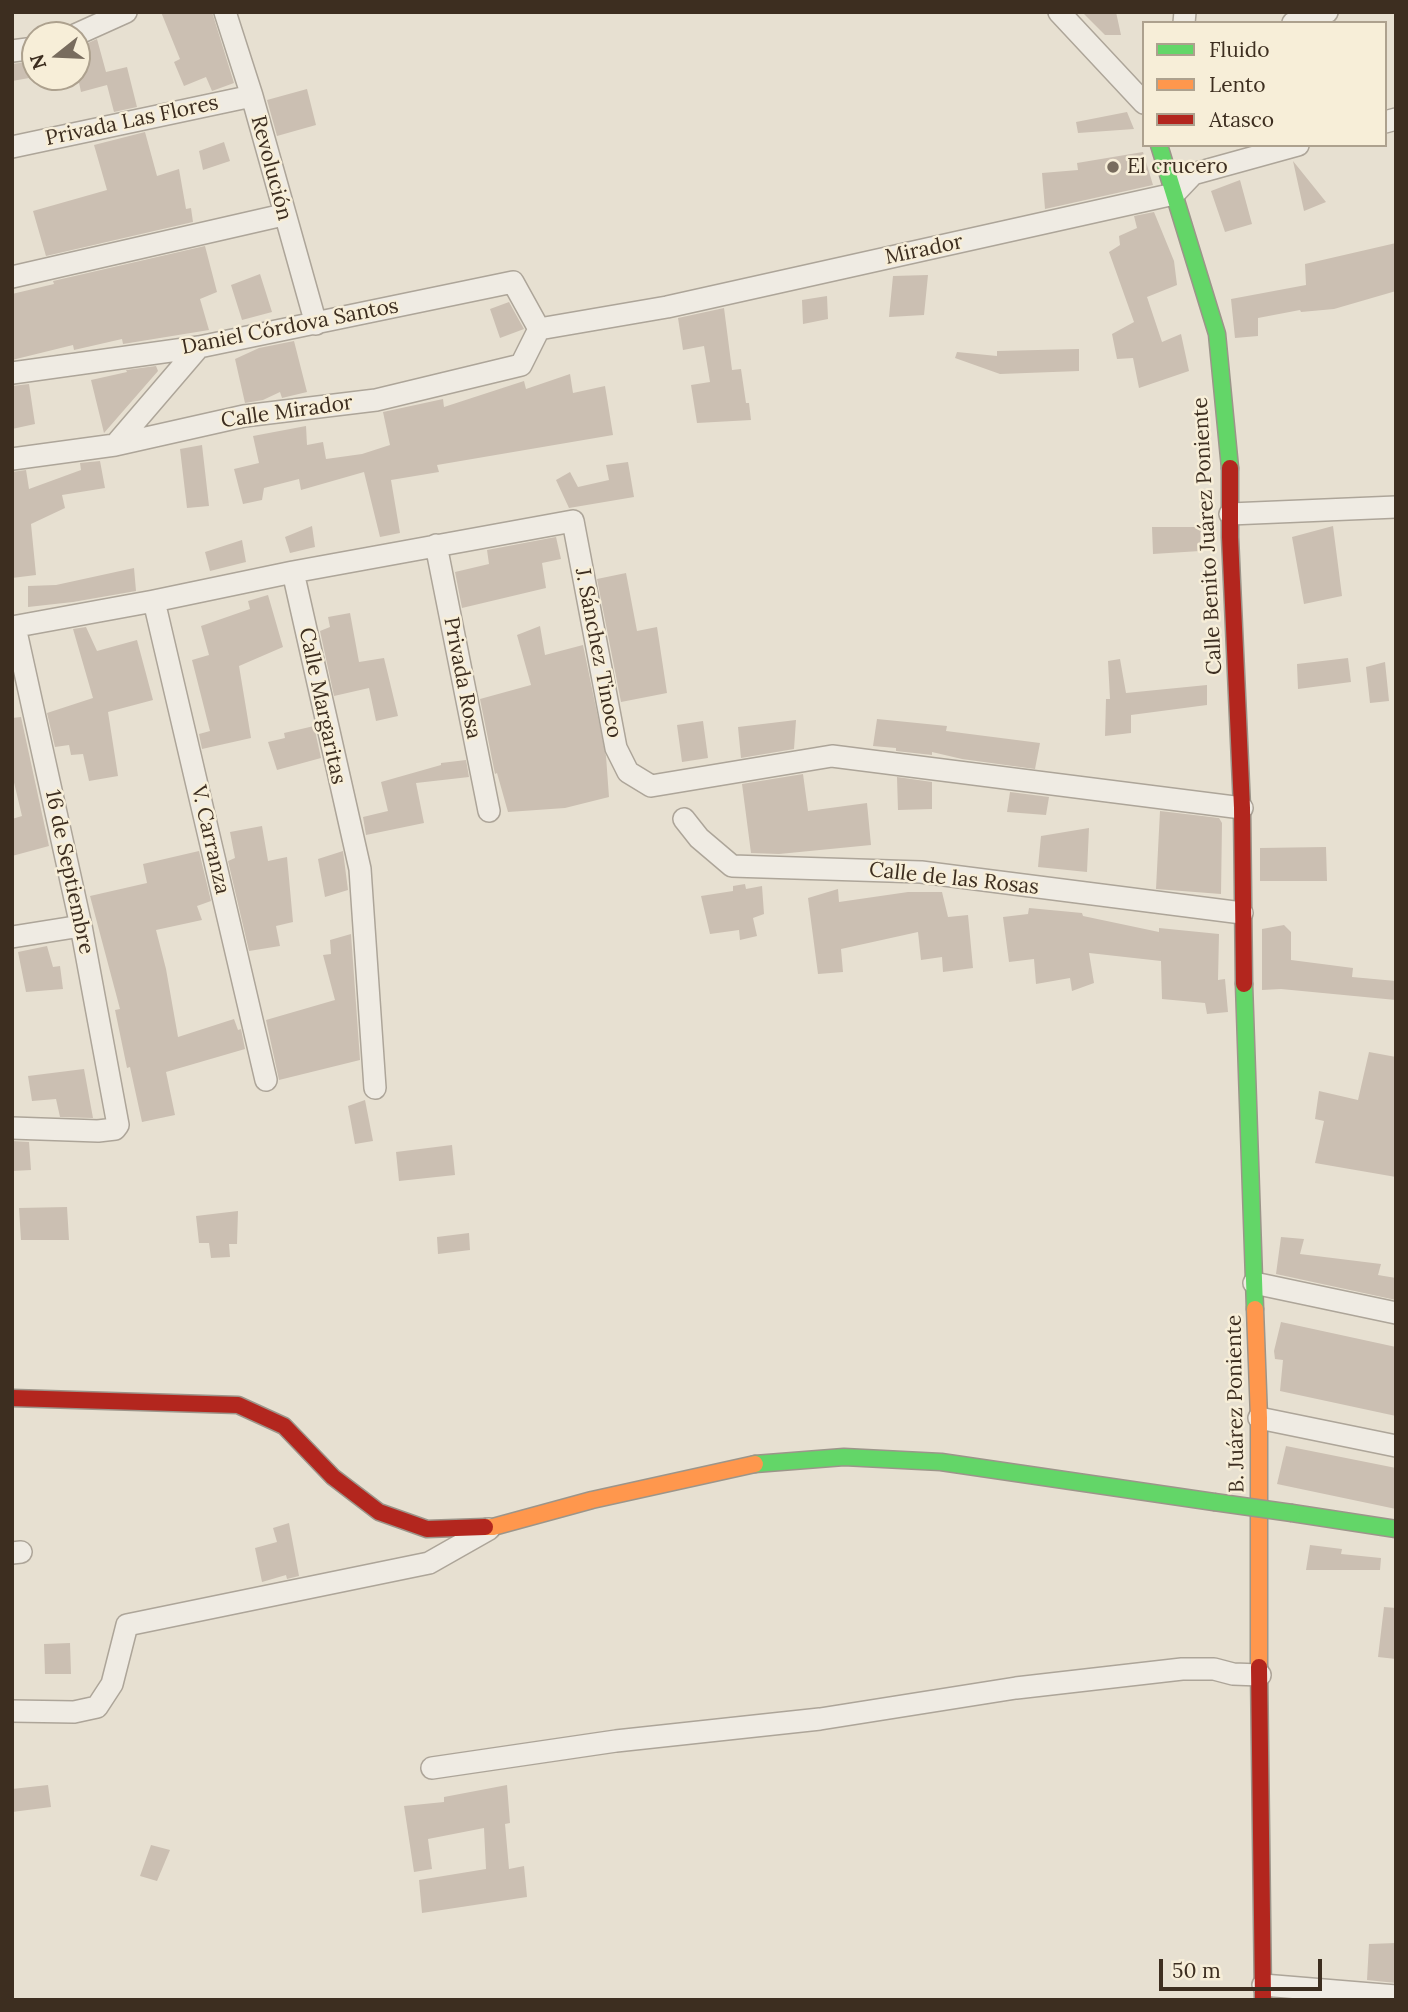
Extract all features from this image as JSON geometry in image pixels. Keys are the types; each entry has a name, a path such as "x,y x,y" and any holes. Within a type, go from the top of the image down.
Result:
{"street":[{"path":"91,28 126,12"},
{"name":"Revolución","path":"225,12 252,96 283,215 316,324"},
{"path":"1059,12 1142,101"},
{"path":"1299,21 1327,12"},
{"name":"Privada Las Flores","path":"12,147 252,96"},
{"name":"Calle Benito Juárez Poniente","path":"1160,147 1217,334 1231,476 1230,514 1242,808"},
{"name":"Mirador","path":"539,329 667,307 1174,194 1193,174 1291,147"},
{"path":"12,277 283,215"},
{"name":"Daniel Córdova Santos","path":"12,373 199,347 513,282 539,329"},
{"name":"Calle Mirador","path":"12,459 115,445 244,416 376,400 521,365 539,329"},
{"path":"115,445 199,347"},
{"path":"1230,514 1396,506"},
{"name":"J. Sánchez Tinoco","path":"14,627 292,572 573,521 616,748 628,772 651,786 832,756 1242,808"},
{"name":"Privada Rosa","path":"436,545 489,811"},
{"name":"Calle Margaritas","path":"292,572 360,869 375,1087"},
{"name":"V. Carranza","path":"154,601 266,1080"},
{"name":"16 de Septiembre","path":"12,1128 98,1131 115,1129 118,1125 81,926 14,627"},
{"name":"B. Juárez Poniente","path":"1242,808 1242,913 1259,1418 1263,1992"},
{"name":"Calle de las Rosas","path":"684,819 699,838 732,866 921,872 1242,913"},
{"path":"12,937 81,926"},
{"path":"1254,1283 1396,1313"},
{"path":"12,1398 238,1405 284,1426 333,1477 379,1512 427,1528 493,1527"},
{"path":"1259,1418 1396,1446"},
{"path":"12,1711 74,1712 97,1707 112,1684 127,1625 429,1563 493,1527 592,1500 752,1464 844,1457 941,1462 1396,1529"},
{"path":"432,1768 616,1741 820,1719 1016,1688 1182,1669 1214,1669 1233,1674 1260,1675"},
{"path":"1263,1992 1396,1996"}],"building":[{"path":"161,12 212,12 234,83 212,91 206,77 184,86 174,62 180,59"},
{"path":"1082,12 1116,12 1121,35 1105,35"},
{"path":"97,39 106,72 127,67 137,107 114,112 107,85 91,89 91,42"},
{"path":"21,63 21,79 12,81 12,64"},
{"path":"307,89 316,125 277,136 267,100"},
{"path":"1127,112 1134,129 1078,133 1076,122"},
{"path":"145,132 157,176 179,169 186,209 191,208 193,222 46,256 33,211 107,190 94,145"},
{"path":"224,142 230,161 203,170 199,151"},
{"path":"1143,152 1153,185 1045,209 1042,173 1078,170 1077,163"},
{"path":"1293,161 1326,202 1304,211"},
{"path":"1240,180 1252,224 1225,232 1211,191"},
{"path":"1154,212 1174,261 1177,285 1147,297 1162,342 1181,334 1189,371 1139,388 1133,358 1117,359 1112,334 1134,322 1109,252 1120,245 1119,236 1137,228 1134,216"},
{"path":"1396,243 1396,291 1334,309 1300,310 1258,318 1258,336 1235,338 1231,299 1306,285 1305,264"},
{"path":"205,246 217,292 200,299 209,330 123,344 122,339 74,350 73,345 12,360 12,294 54,284 53,281"},
{"path":"260,274 272,312 242,320 231,285"},
{"path":"928,275 924,315 889,317 893,276"},
{"path":"827,296 828,319 803,324 802,300"},
{"path":"509,302 524,329 500,338 490,309"},
{"path":"724,308 732,370 741,369 751,420 697,423 691,385 710,382 704,346 683,350 678,318"},
{"path":"294,341 307,392 282,398 280,392 263,400 245,403 235,359 259,348"},
{"path":"1079,349 1079,371 1000,374 955,358 957,352 997,356 997,351"},
{"path":"156,366 158,371 104,433 91,380 127,372 126,370"},
{"path":"570,374 573,393 605,386 613,435 437,465 439,472 391,480 400,533 380,537 364,472 301,490 299,479 264,488 262,500 243,504 234,469 259,463 253,436 306,426 307,445 323,442 326,459 362,454 390,445 383,412 443,399 444,407 524,381 526,389"},
{"path":"29,384 35,424 12,429 12,386"},
{"path":"202,445 209,506 187,508 180,449"},
{"path":"100,461 105,488 62,495 65,508 31,524 36,575 12,578 12,472 26,470 29,489 81,470 80,463"},
{"path":"628,462 634,497 569,508 556,480 570,472 578,487 609,480 606,465"},
{"path":"312,526 315,547 290,553 285,537"},
{"path":"1333,526 1342,596 1304,604 1292,537"},
{"path":"1152,527 1201,527 1200,551 1153,554"},
{"path":"556,537 561,559 542,563 546,588 462,608 455,572 489,564 487,550"},
{"path":"242,540 246,562 210,571 205,552"},
{"path":"134,568 136,591 28,607 28,586 56,585"},
{"path":"626,573 637,631 657,627 667,693 621,702 597,579"},
{"path":"268,595 283,647 239,666 251,738 202,749 199,734 210,731 192,660 209,655 201,626 250,609 248,601"},
{"path":"350,613 359,662 384,658 398,716 376,721 369,688 334,696 320,631 330,627 328,617"},
{"path":"540,626 545,655 583,645 606,756 609,797 565,808 508,812 497,773 495,774 480,699 531,685 517,635"},
{"path":"86,627 97,651 137,640 153,700 108,712 118,776 89,781 83,754 71,755 69,745 55,747 47,713 93,698 73,629"},
{"path":"1348,658 1351,682 1298,689 1297,664"},
{"path":"1120,659 1126,693 1207,685 1207,705 1131,715 1131,733 1105,736 1106,699 1110,699 1108,661"},
{"path":"1385,662 1389,701 1370,703 1366,667"},
{"path":"21,717 49,846 12,856 12,819 22,816 12,774 12,718"},
{"path":"877,719 947,726 946,731 1040,743 1035,769 932,752 932,755 873,746"},
{"path":"796,720 794,749 741,758 738,727"},
{"path":"703,721 708,758 682,762 677,725"},
{"path":"314,726 321,758 277,770 268,742 285,738 284,733"},
{"path":"466,760 469,777 416,783 424,823 366,835 363,817 388,811 381,782 441,763"},
{"path":"803,774 808,811 867,803 871,845 779,854 751,853 742,784"},
{"path":"897,777 932,782 932,809 898,810"},
{"path":"1010,792 1049,797 1046,815 1007,812"},
{"path":"1160,811 1219,818 1222,823 1221,894 1156,889"},
{"path":"262,826 268,861 287,857 293,922 276,926 280,946 249,951 228,861 235,858 230,832"},
{"path":"1089,828 1087,872 1038,867 1041,836"},
{"path":"1326,847 1327,881 1260,881 1260,848"},
{"path":"199,851 211,901 197,906 202,920 156,930 178,1037 234,1019 238,1030 241,1029 245,1049 166,1072 175,1115 142,1122 115,1010 120,1009 90,896 147,883 143,864"},
{"path":"343,851 348,890 325,897 318,859"},
{"path":"745,884 746,889 762,886 764,914 753,918 757,936 740,940 739,930 710,934 701,896 733,891 733,886"},
{"path":"838,889 839,902 908,892 942,892 948,917 968,915 973,968 943,972 942,957 921,960 918,932 841,949 843,972 818,974 808,898"},
{"path":"1029,908 1082,913 1083,916 1159,932 1159,928 1219,934 1218,980 1225,979 1228,1012 1207,1014 1205,1003 1162,999 1161,961 1089,953 1094,983 1072,991 1070,978 1036,984 1034,959 1009,962 1003,917 1028,914"},
{"path":"1284,925 1291,932 1291,960 1353,968 1352,977 1396,981 1396,1000 1281,989 1262,990 1262,929"},
{"path":"351,934 360,1060 279,1080 266,1020 335,1000 323,955 331,954 330,940"},
{"path":"47,946 53,967 60,966 63,989 26,992 18,952"},
{"path":"1369,1052 1396,1057 1396,1177 1315,1163 1324,1121 1315,1119 1319,1091 1358,1100"},
{"path":"84,1069 93,1118 60,1117 56,1099 32,1101 28,1076"},
{"path":"365,1100 373,1141 355,1144 348,1106"},
{"path":"12,1141 29,1142 31,1170 12,1171"},
{"path":"452,1145 455,1175 399,1181 396,1152"},
{"path":"67,1207 69,1240 21,1240 19,1208"},
{"path":"238,1211 237,1244 229,1244 230,1257 211,1258 209,1243 199,1243 196,1216"},
{"path":"469,1233 470,1250 438,1254 437,1237"},
{"path":"1281,1237 1304,1239 1300,1254 1381,1264 1378,1275 1396,1278 1396,1300 1276,1274"},
{"path":"1281,1322 1396,1347 1396,1416 1280,1391 1283,1360 1275,1359 1274,1351"},
{"path":"1286,1446 1396,1468 1396,1509 1277,1484"},
{"path":"289,1523 299,1576 287,1579 286,1575 262,1582 255,1548 277,1542 273,1528"},
{"path":"1310,1545 1342,1549 1341,1554 1381,1558 1380,1570 1306,1570"},
{"path":"1384,1607 1396,1608 1396,1659 1378,1657"},
{"path":"70,1643 71,1674 45,1674 44,1644"},
{"path":"48,1785 51,1807 12,1812 12,1789"},
{"path":"507,1785 510,1823 505,1824 509,1869 524,1866 527,1897 422,1913 419,1880 486,1869 484,1828 428,1839 432,1869 414,1872 404,1806 444,1802 444,1797"},
{"path":"151,1845 170,1850 157,1881 140,1876"},
{"path":"1396,1943 1396,1983 1367,1980 1369,1944"}],"traffic: fast":[{"path":"1160,147 1217,334 1230,468"},
{"path":"1244,984 1255,1309"},
{"path":"755,1464 844,1457 941,1462 1214,1502"},
{"path":"1214,1502 1292,1513"},
{"path":"1292,1513 1396,1529"}],"traffic: slow":[{"path":"1255,1309 1259,1418 1259,1667"},
{"path":"485,1527 755,1464"}],"traffic: jam":[{"path":"1230,468 1230,537 1242,808 1244,984"},
{"path":"12,1398 238,1405 284,1426 333,1477 379,1512 427,1529 485,1527"},
{"path":"1259,1667 1263,2000"}],"place":[{"name":"El crucero","path":"1113,167"}]}
